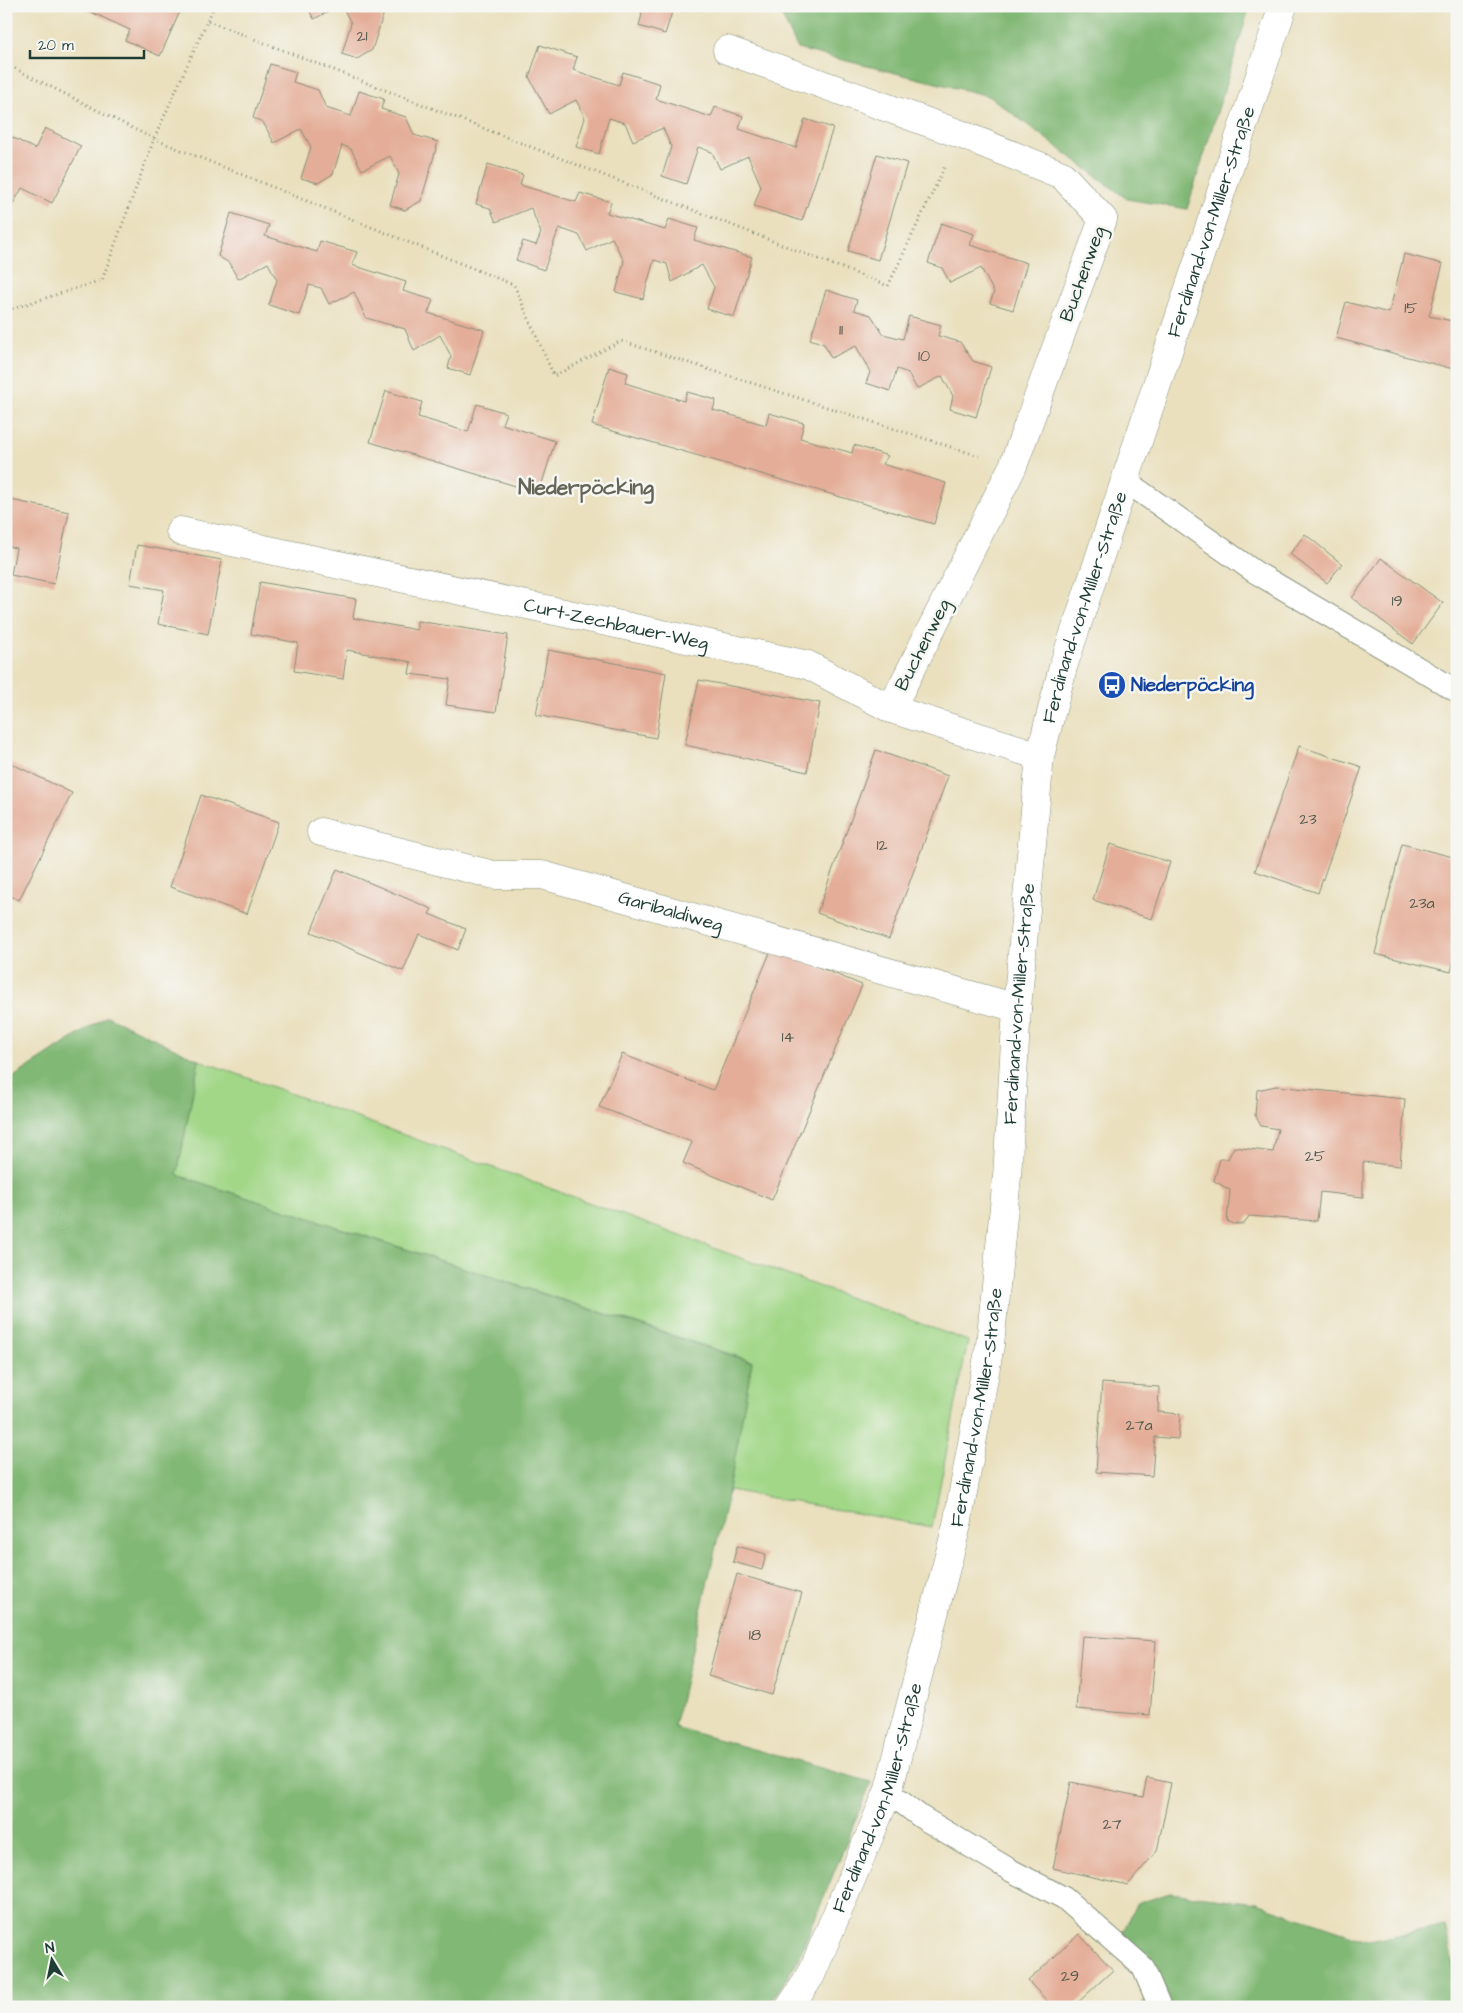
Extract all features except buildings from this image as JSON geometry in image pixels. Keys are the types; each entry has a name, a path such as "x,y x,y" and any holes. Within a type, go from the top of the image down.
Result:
{"street":[{"name":"Ferdinand-von-Miller-Straße","path":"790,2007 812,1975 888,1792 957,1525 990,1345 1007,1176 1017,1008 1040,756 1062,667 1284,6"},
{"name":"Buchenweg","path":"727,50 960,134 1062,174 1103,219 1013,466 891,709"},
{"name":"Curt-Zechbauer-Weg","path":"180,531 808,664 891,709 1040,756"},
{"name":"Garibaldiweg","path":"322,832 494,875 542,875 1017,1008"}],"lane":[{"path":"1124,480 1255,572 1457,691"},
{"path":"888,1792 920,1817 1012,1871 1064,1898 1143,1967 1160,2007"}],"path":[{"path":"6,315 7,310 102,280 154,139 214,6"},
{"path":"208,21 888,286 960,134"},
{"path":"6,64 154,139 514,286 554,376 620,341 1013,466"}],"green space":[{"path":"777,6 1250,6 1187,209 1127,199 989,96 798,49"},
{"path":"107,1016 199,1060 177,1175 752,1362 729,1490 674,1727 871,1782 798,1960 768,2007 6,2007 6,1082"},
{"path":"199,1060 968,1341 932,1527 729,1490 752,1361 177,1175"},
{"path":"1170,1893 1257,1903 1370,1941 1445,1925 1457,1984 1457,2007 1140,2007 1160,1973 1120,1939 1136,1904"}],"place":[{"name":"Niederpöcking","path":"1112,685"}],"district":[{"name":"Niederpöcking","path":"586,487"}]}
